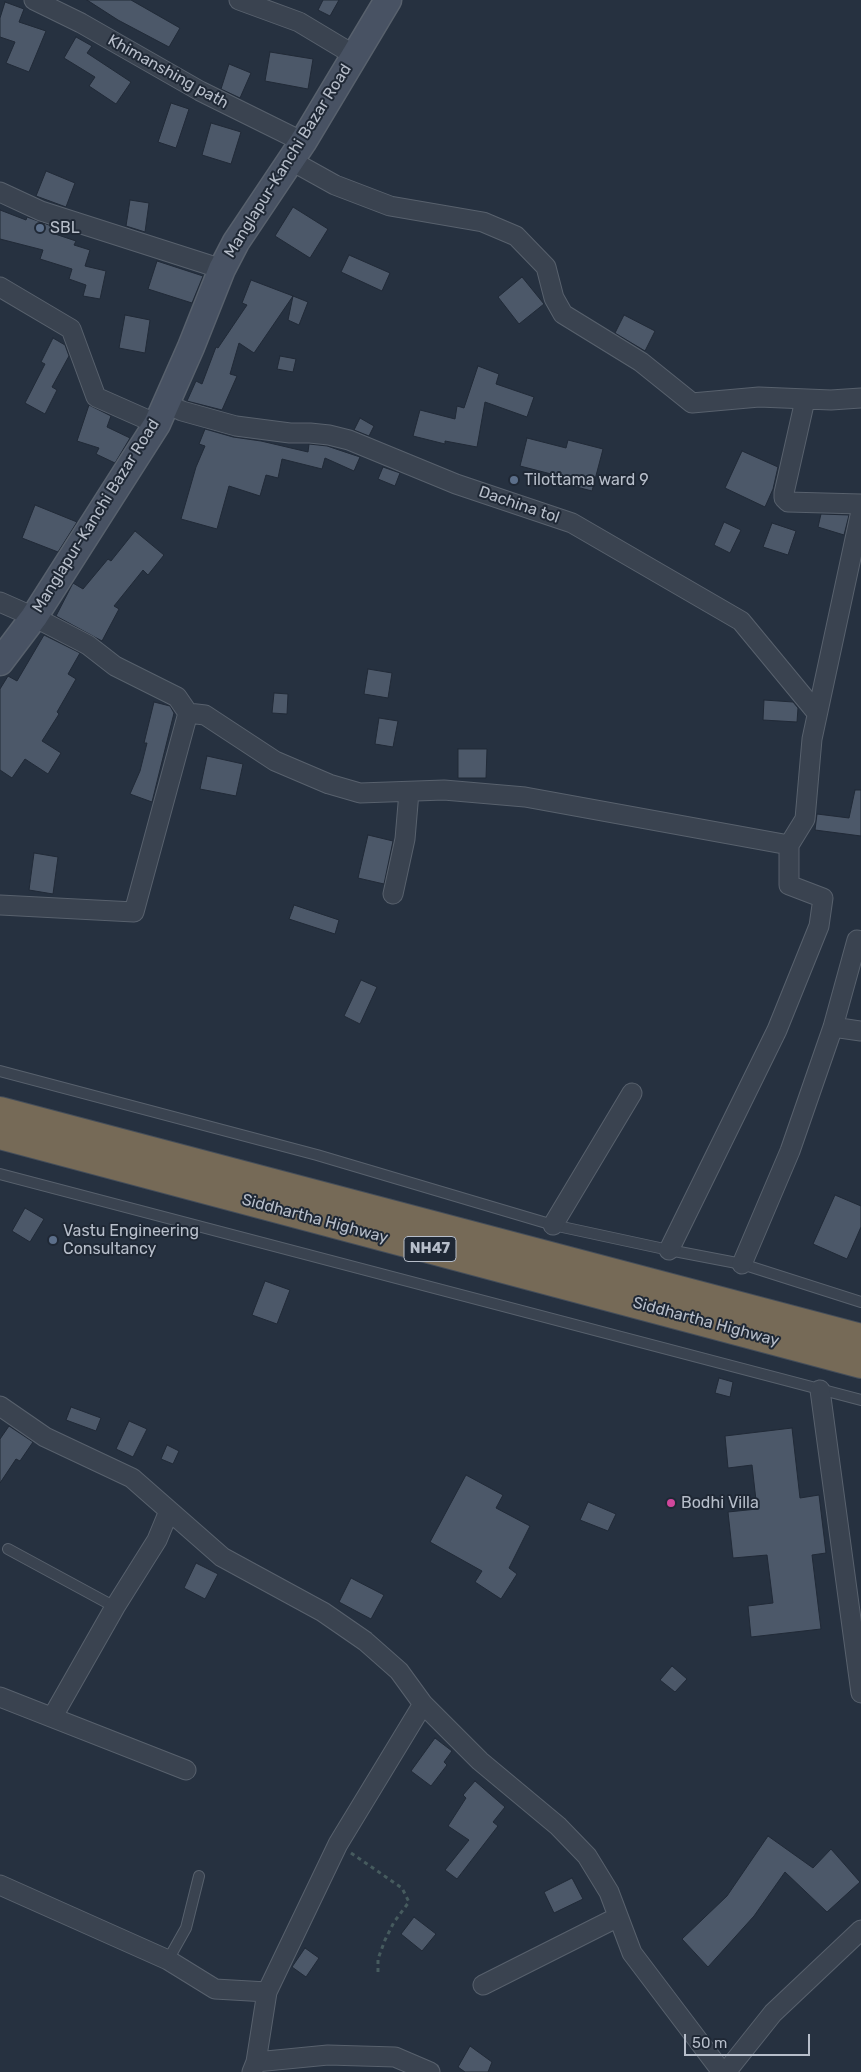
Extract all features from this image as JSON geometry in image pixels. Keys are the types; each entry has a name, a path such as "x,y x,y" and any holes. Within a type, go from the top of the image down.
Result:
{"highway":[{"name":"Siddhartha Highway","path":"0,1111 861,1338"},
{"name":"Siddhartha Highway","path":"0,1135 861,1364"}],"street":[{"name":"Khimanshing path","path":"34,0 81,24 200,91 297,151 335,184 390,206 483,222 516,236 546,267 554,298 563,314 641,362 692,403 759,398 805,400 861,398"},
{"path":"239,0 298,22 354,55"},
{"name":"Manglapur-Kanchi Bazar Road","path":"0,662 34,617 161,413 191,347 222,269 236,242 297,151 388,0"},
{"path":"0,192 40,211 222,269"},
{"name":"Dachina tol","path":"0,287 71,329 96,398 161,413 182,411 236,426 290,434 320,434 349,440 456,484 572,523 741,621 817,713"},
{"path":"805,400 784,498 788,502 861,504"},
{"path":"669,1250 776,1030 819,926 823,898 789,885 790,845 805,819 812,739 861,511"},
{"path":"0,602 88,645 114,666 177,698 188,712 205,715 276,761 329,784 360,794 444,790 525,797 790,845"},
{"path":"0,904 134,912 188,712"},
{"path":"393,894 405,839 409,792"},
{"path":"742,1264 790,1151 833,1027 858,940 861,941"},
{"path":"833,1027 861,1030"},
{"path":"553,1225 632,1093"},
{"path":"820,1390 861,1693"},
{"path":"0,1406 45,1437 132,1478 222,1557 324,1612 365,1641 399,1671 423,1704 480,1761 558,1826 587,1856 608,1892 632,1953 722,2072"},
{"path":"54,1716 115,1607 157,1540 169,1511"},
{"path":"0,1696 186,1770"},
{"path":"423,1704 338,1844 266,1992 254,2067 328,2055 395,2057 430,2072"},
{"path":"0,1885 168,1960 215,1989 266,1992"},
{"path":"483,1986 618,1917"},
{"path":"726,2072 773,2013 861,1930"}],"lane":[{"path":"0,1071 317,1155 553,1225 742,1264 861,1302"},
{"path":"0,1174 861,1400"},
{"path":"8,1549 115,1607"},
{"path":"168,1960 186,1928 199,1876"}],"path":[{"path":"338,1844 402,1888 409,1902 394,1922 386,1940 378,1959 378,1972"}],"building":[{"path":"87,0 131,0 180,28 169,47 118,20"},
{"path":"323,0 339,0 330,16 318,10"},
{"path":"5,2 24,9 19,22 46,31 29,72 6,63 15,42 0,37 0,18"},
{"path":"76,37 92,46 87,53 131,82 116,104 89,86 95,77 64,58"},
{"path":"270,52 313,59 308,89 265,81"},
{"path":"229,64 251,73 240,98 221,89"},
{"path":"171,103 189,109 176,148 158,142"},
{"path":"211,123 241,132 231,164 202,155"},
{"path":"46,171 75,183 66,207 36,196"},
{"path":"130,200 149,203 145,232 126,226"},
{"path":"293,207 328,229 310,258 275,236"},
{"path":"0,210 26,220 27,217 57,228 55,234 76,241 74,245 90,250 85,266 106,271 100,299 83,296 86,285 69,279 72,269 40,259 43,250 0,239"},
{"path":"349,255 390,273 382,291 341,272"},
{"path":"157,261 203,276 192,303 148,289"},
{"path":"522,277 544,304 519,324 498,297"},
{"path":"251,280 293,296 254,353 239,343 230,374 237,376 222,410 187,401 196,381 202,384 216,347 218,348 247,305 242,303"},
{"path":"293,296 308,302 299,325 288,320"},
{"path":"125,315 150,320 145,353 119,348"},
{"path":"624,315 655,331 645,351 615,333"},
{"path":"53,338 65,345 69,356 52,387 57,390 45,414 25,403 45,364 41,362"},
{"path":"280,356 296,359 293,372 277,369"},
{"path":"478,366 499,374 496,384 534,397 527,417 485,402 477,447 445,441 445,444 413,436 420,410 455,419 457,406 464,408"},
{"path":"89,405 111,416 107,427 130,438 115,463 96,454 99,448 77,441"},
{"path":"360,418 374,426 369,436 354,430"},
{"path":"205,429 233,437 261,441 308,452 309,444 327,446 360,457 354,471 325,458 322,469 282,459 278,478 266,475 260,496 229,486 217,529 181,519 196,467 205,446 199,444"},
{"path":"527,438 566,448 568,440 603,449 592,491 557,482 559,476 520,466"},
{"path":"742,451 778,467 773,489 765,507 725,488"},
{"path":"383,467 400,473 395,486 378,479"},
{"path":"35,505 77,522 58,552 22,538"},
{"path":"821,514 849,515 844,535 818,527"},
{"path":"724,522 741,530 730,553 714,545"},
{"path":"772,523 796,531 788,555 763,547"},
{"path":"135,531 164,555 148,575 143,570 114,606 119,609 102,641 56,616 73,583 83,589 108,559 111,561"},
{"path":"44,635 80,653 68,674 76,679 57,712 59,714 42,741 61,753 48,774 25,759 12,778 0,770 0,689 8,676 17,681"},
{"path":"368,669 392,673 388,698 364,694"},
{"path":"274,693 288,694 287,714 272,713"},
{"path":"764,700 793,702 798,708 797,722 763,720"},
{"path":"154,702 170,706 174,713 152,802 130,794 140,771 147,743 144,743"},
{"path":"379,718 398,721 393,747 375,744"},
{"path":"458,749 487,749 486,778 458,778"},
{"path":"207,756 243,764 236,796 200,789"},
{"path":"855,790 861,790 861,836 815,830 817,814 849,818"},
{"path":"368,835 393,841 384,884 358,878"},
{"path":"34,853 58,857 53,894 29,890"},
{"path":"294,905 339,920 335,934 289,919"},
{"path":"361,980 377,987 360,1024 344,1016"},
{"path":"835,1195 861,1206 861,1227 847,1259 813,1244"},
{"path":"25,1208 44,1219 30,1242 12,1231"},
{"path":"265,1281 290,1290 277,1324 252,1315"},
{"path":"719,1378 733,1382 730,1397 715,1393"},
{"path":"71,1407 101,1418 96,1431 66,1420"},
{"path":"129,1421 147,1429 133,1457 116,1449"},
{"path":"9,1426 33,1442 20,1461 16,1459 0,1483 0,1439"},
{"path":"792,1428 800,1498 819,1495 826,1553 812,1555 821,1629 751,1637 748,1606 773,1603 767,1555 733,1558 728,1512 757,1509 752,1465 728,1468 725,1436"},
{"path":"167,1445 179,1451 173,1464 161,1459"},
{"path":"466,1475 503,1495 496,1508 530,1526 509,1568 517,1574 501,1599 475,1582 482,1571 430,1542"},
{"path":"588,1502 616,1514 608,1531 580,1520"},
{"path":"196,1563 218,1574 205,1599 184,1588"},
{"path":"351,1578 384,1595 371,1619 339,1602"},
{"path":"672,1666 687,1679 675,1692 660,1680"},
{"path":"435,1738 452,1751 444,1762 447,1765 431,1786 411,1771"},
{"path":"475,1781 505,1807 493,1822 498,1826 457,1879 445,1870 469,1840 448,1826 466,1798 463,1795"},
{"path":"768,1836 813,1868 831,1849 860,1882 827,1912 785,1872 754,1916 708,1967 682,1939 727,1896"},
{"path":"572,1878 583,1899 554,1913 544,1892"},
{"path":"414,1917 436,1934 422,1951 401,1934"},
{"path":"305,1948 319,1958 306,1977 292,1967"},
{"path":"470,2046 492,2062 488,2072 465,2072 458,2067"}],"place":[{"name":"SBL","path":"40,228"},
{"name":"Tilottama ward 9","path":"514,480"},
{"name":"Vastu Engineering Consultancy","path":"53,1240"},
{"name":"Bodhi Villa","path":"671,1503"}]}
